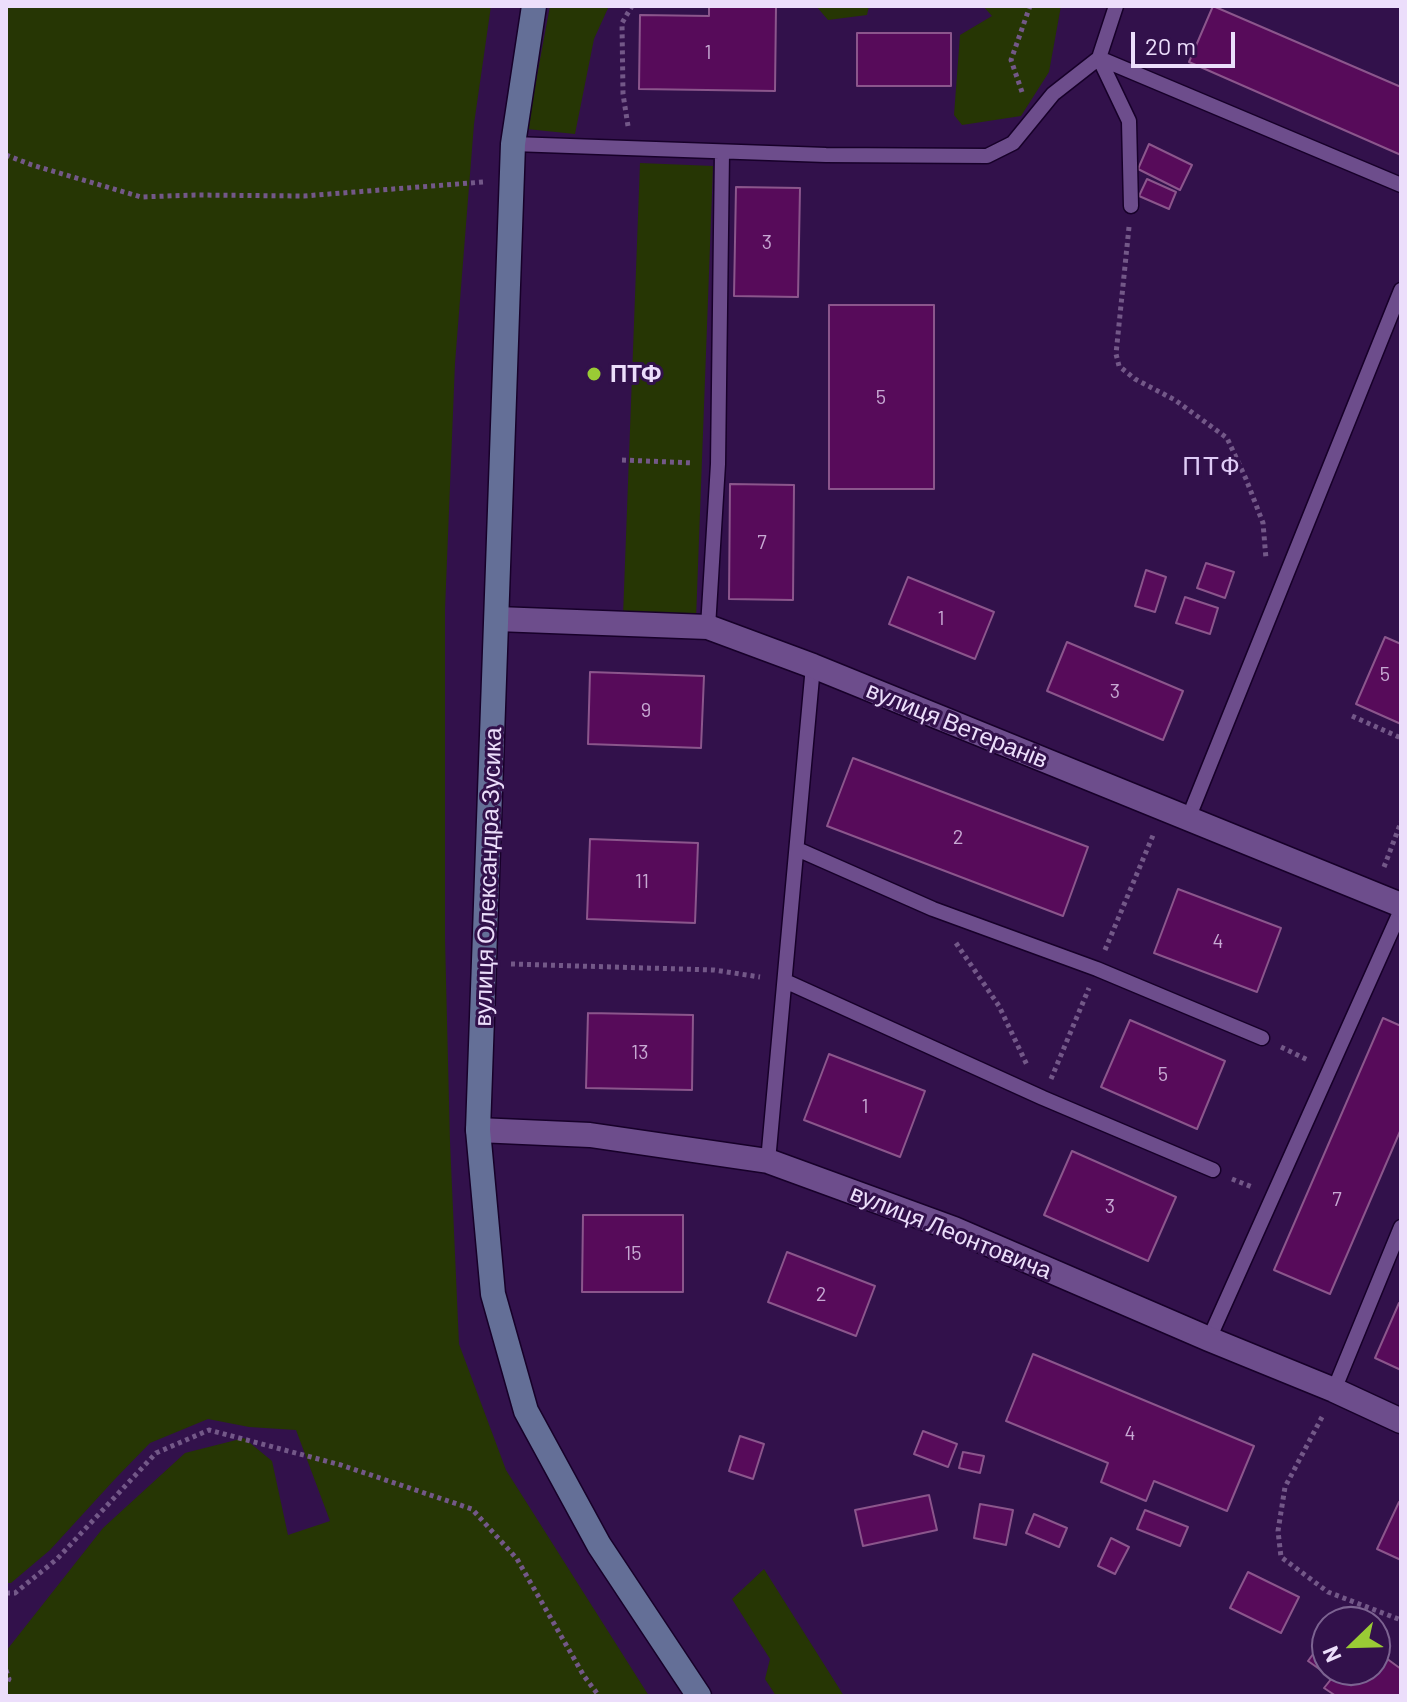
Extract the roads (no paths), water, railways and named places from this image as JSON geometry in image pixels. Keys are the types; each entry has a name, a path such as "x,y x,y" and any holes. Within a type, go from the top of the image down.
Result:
{"main road":[{"name":"вулиця Олександра Зусика","path":"534,6 513,144 478,1130 493,1294 526,1411 599,1545 699,1696"}],"street":[{"name":"вулиця Ветеранів","path":"497,619 708,627 813,666 1401,908"},
{"name":"вулиця Леонтовича","path":"478,1130 590,1135 768,1161 954,1229 1401,1421"}],"lane":[{"path":"513,144 826,155 987,156 1013,143 1053,94 1099,58 1116,6"},
{"path":"1099,58 1401,185"},
{"path":"1099,58 1129,121 1131,206"},
{"path":"708,627 718,464 722,152"},
{"path":"1188,819 1401,290"},
{"path":"768,1161 813,666"},
{"path":"797,849 933,909 1097,969 1262,1038"},
{"path":"1209,1339 1401,908"},
{"path":"785,981 1043,1098 1213,1170"},
{"path":"1334,1390 1400,1233"}],"place":[{"name":"ПТФ","path":"594,374"}],"district":[{"name":"ПТФ","path":"1212,466"}]}
